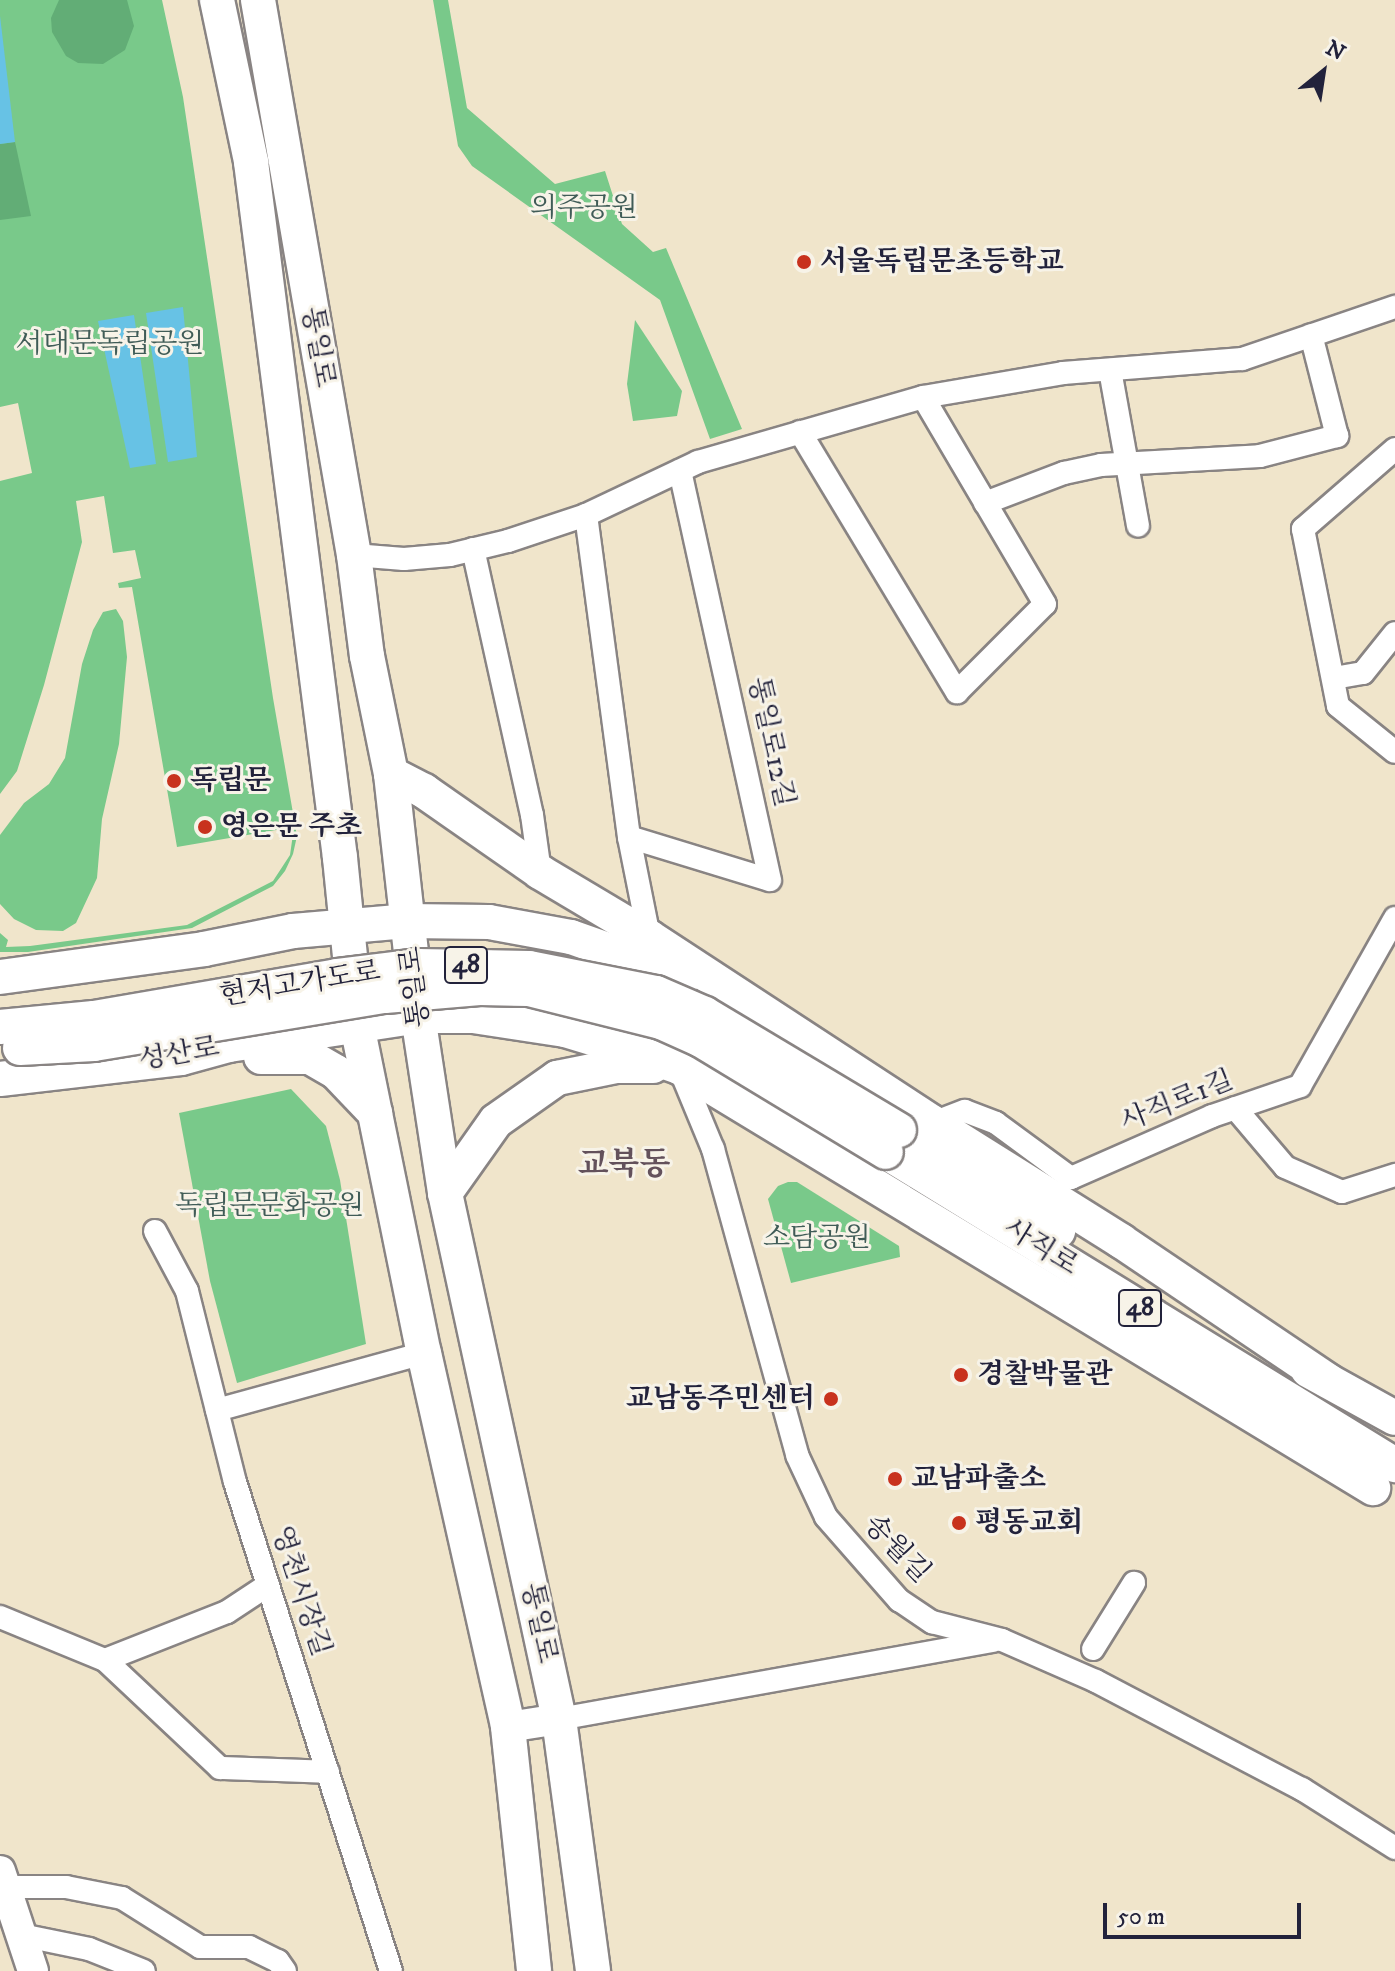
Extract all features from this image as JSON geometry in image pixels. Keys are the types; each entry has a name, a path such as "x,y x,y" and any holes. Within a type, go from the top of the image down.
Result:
{"main road":[{"name":"통일로","path":"217,0 251,162 340,858 357,1025 424,1353 508,1727 534,1971"},
{"name":"통일로","path":"258,0 354,555 367,656 391,774 418,1016 445,1193 559,1719 593,1971"},
{"path":"391,774 424,791 540,872 649,937 742,1008"},
{"path":"293,931 337,895 340,858"},
{"path":"0,977 204,949 293,931 347,924 489,922 571,937 742,1008 939,1121 1327,1380"},
{"path":"565,1030 547,1021 537,982 554,962 575,950 603,948"},
{"path":"181,1058 208,1033 218,991 212,959 204,949"},
{"name":"현저고가도로","path":"0,1027 94,1018 336,976 417,966 529,968 656,993 693,1009 781,1057 892,1141"},
{"name":"현저고가도로","path":"0,1050 94,1044 385,996 480,988 529,989 661,1022 742,1061 892,1141"},
{"name":"성산로","path":"0,1079 181,1058 229,1045 418,1016 473,1016 565,1030 679,1067 1388,1484"},
{"path":"181,1058 310,1057 336,1072 375,1113"},
{"path":"445,1193 496,1121 557,1078 616,1066 679,1067"},
{"name":"사직로","path":"892,1141 1181,1309 1325,1407 1395,1447"},
{"name":"사직로","path":"892,1141 1197,1343 1388,1484"},
{"name":"사직로","path":"1181,1309 1327,1380 1395,1418"},
{"path":"508,1727 559,1719"},
{"path":"3,1879 33,1971"}],"street":[{"path":"354,555 404,559 473,549 586,515 680,471 923,397 1063,373 1242,359 1395,307"},
{"path":"985,503 1064,473 1127,464 1260,456 1337,436 1311,335"},
{"path":"1110,370 1138,525"},
{"path":"800,432 957,692 1045,604 923,397"},
{"path":"1395,449 1303,529 1338,706 1395,752"},
{"name":"통일로12길","path":"629,837 770,880 680,471"},
{"path":"586,515 629,837 649,937"},
{"path":"473,549 532,815 540,872"},
{"path":"1334,678 1363,673 1395,633"},
{"name":"사직로1길","path":"939,1121 965,1111 996,1123 1071,1178 1235,1108 1300,1086 1389,942 1395,918"},
{"path":"713,1149 714,1041 728,1016 742,1008"},
{"path":"781,1010 786,1010 939,1121"},
{"name":"송월길","path":"679,1067 713,1149 797,1455 826,1517 899,1600 932,1622 1002,1640 1096,1681 1302,1789 1395,1848"},
{"path":"1235,1108 1285,1167 1342,1192 1395,1175"},
{"name":"영천시장길","path":"155,1231 187,1291 235,1482 389,1970"},
{"path":"217,1410 424,1353"},
{"path":"1093,1649 1134,1583"},
{"path":"105,1660 227,1612 268,1585"},
{"path":"0,1617 105,1660 220,1768 328,1772"},
{"path":"559,1719 1002,1640"},
{"path":"3,1879 122,1898 200,1947 249,1947 278,1961 285,1971"},
{"path":"21,1935 89,1949 144,1971"}],"green space":[{"name":"서대문독립공원","path":"0,0 162,0 183,97 273,698 297,836 285,871 273,886 192,928 28,952 0,952 0,933 8,940 6,947 30,946 187,925 273,881 290,855 294,827 177,847 132,587 119,588 118,583 141,578 135,550 113,553 104,496 76,501 82,542 44,685 17,771 0,794 0,481 32,473 18,403 0,407"},
{"path":"59,0 127,0 134,26 125,50 103,64 78,63 66,56 52,32 51,18"},
{"name":"의주공원","path":"433,0 448,0 467,108 555,184 605,171 622,224 653,252 666,248 742,429 710,439 660,300 472,166 458,146"},
{"path":"15,142 31,216 0,220 0,144"},
{"path":"635,320 682,391 677,416 633,421 627,384"},
{"path":"116,609 123,621 127,657 119,744 102,819 97,878 76,923 63,931 36,930 14,919 0,904 0,835 24,803 49,784 65,758 82,664 93,630 103,612"},
{"name":"독립문문화공원","path":"291,1089 326,1126 340,1180 366,1344 237,1383 210,1281 179,1113"},
{"name":"소담공원","path":"797,1182 899,1246 900,1257 791,1283 768,1199 778,1186"}],"water":[{"path":"0,16 15,142 0,144"},
{"path":"183,307 197,457 168,462 146,313"},
{"path":"134,315 156,464 130,468 98,321"}],"place":[{"name":"서울독립문초등학교","path":"804,262"},
{"name":"독립문","path":"174,781"},
{"name":"영은문 주초","path":"205,827"},
{"name":"경찰박물관","path":"961,1375"},
{"name":"교남동주민센터","path":"831,1399"},
{"name":"교남파출소","path":"895,1479"},
{"name":"평동교회","path":"959,1523"}],"district":[{"name":"교북동","path":"624,1165"}]}
